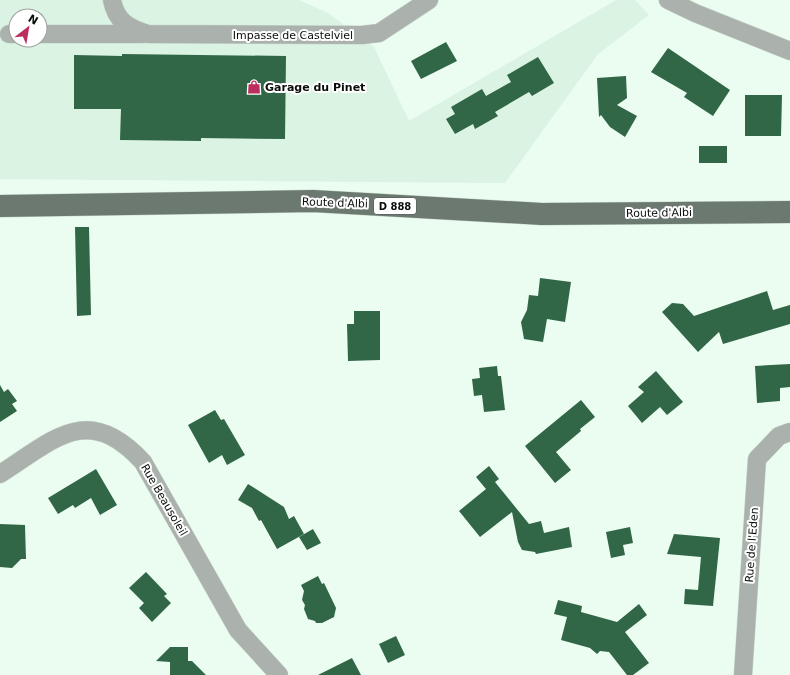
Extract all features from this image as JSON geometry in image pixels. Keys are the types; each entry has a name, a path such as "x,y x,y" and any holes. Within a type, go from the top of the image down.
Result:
{"main road":[{"name":"Route d'Albi","path":"0,206 312,201 542,214 790,212"}],"street":[{"name":"Impasse de Castelviel","path":"112,0 114,12 123,22 134,30 148,34"},
{"name":"Impasse de Castelviel","path":"48,34 362,35 379,33 430,0"},
{"path":"668,0 695,14 790,51"},
{"name":"Rue Beausoleil","path":"0,474 60,436 81,430 98,432 117,438 132,450 143,462 238,630 278,675"},
{"name":"Rue de l'Eden","path":"743,675 758,459 779,436 790,432"}],"shaded area":[{"path":"0,0 299,0 328,13 374,47 409,121 616,0 635,0 649,15 598,54 505,183 0,179"}],"building":[{"path":"446,42 457,61 421,79 411,61"},
{"path":"668,48 730,90 713,116 684,97 687,93 651,72"},
{"path":"122,54 286,56 285,139 201,138 201,141 120,140 121,109 74,109 74,55 122,56"},
{"path":"538,57 554,83 532,96 529,92 495,112 498,116 475,129 473,124 455,134 446,119 455,114 451,107 482,89 486,96 511,82 507,75"},
{"path":"626,76 627,98 617,105 637,116 625,137 610,127 601,115 599,117 597,78"},
{"path":"745,95 782,95 781,136 745,136"},
{"path":"699,146 727,146 727,163 699,163"},
{"path":"75,227 89,227 91,315 77,316"},
{"path":"540,278 571,282 565,322 547,319 543,342 524,339 521,322 527,310 529,295 538,296"},
{"path":"767,291 773,310 790,305 790,324 723,344 719,332 698,352 662,312 672,303 683,304 694,316"},
{"path":"354,311 380,311 380,360 348,361 347,324 354,324"},
{"path":"790,364 790,387 780,388 780,401 757,403 755,366"},
{"path":"497,366 498,376 501,376 505,410 484,412 482,395 474,396 472,379 480,378 479,368"},
{"path":"656,371 683,402 667,415 660,407 642,423 628,406 644,392 638,387"},
{"path":"0,385 4,392 8,389 17,401 12,404 17,411 0,422"},
{"path":"581,400 595,417 556,452 571,470 555,483 525,446"},
{"path":"215,410 221,420 224,419 245,455 227,465 222,455 209,463 188,425"},
{"path":"489,466 499,479 495,482 529,524 541,521 544,533 569,527 572,547 536,554 535,552 522,550 518,542 512,512 480,537 459,511 486,489 476,477"},
{"path":"96,469 117,505 100,515 91,498 75,508 73,505 58,514 48,498"},
{"path":"248,484 284,507 289,519 294,516 304,534 277,549 261,520 259,521 252,508 238,500"},
{"path":"0,524 25,525 26,559 21,559 12,568 0,567"},
{"path":"630,527 633,543 623,545 625,555 611,558 606,532"},
{"path":"313,529 321,543 307,550 299,537"},
{"path":"674,534 720,538 713,606 684,604 685,589 698,590 701,557 667,554"},
{"path":"146,572 167,594 164,596 171,603 152,622 139,608 144,603 129,588"},
{"path":"318,576 322,584 324,583 336,608 334,617 322,623 316,623 315,621 308,619 304,609 305,605 302,600 304,591 301,585"},
{"path":"558,600 582,606 581,612 617,622 639,604 647,615 625,632 649,663 633,675 627,675 609,652 600,651 597,654 590,648 561,640 567,617 554,614"},
{"path":"396,636 405,655 388,663 379,644"},
{"path":"170,647 188,647 188,661 192,661 206,675 170,675 170,662 156,661"},
{"path":"352,658 361,675 318,675"}],"place":[{"name":"Garage du Pinet","path":"254,87"}]}
